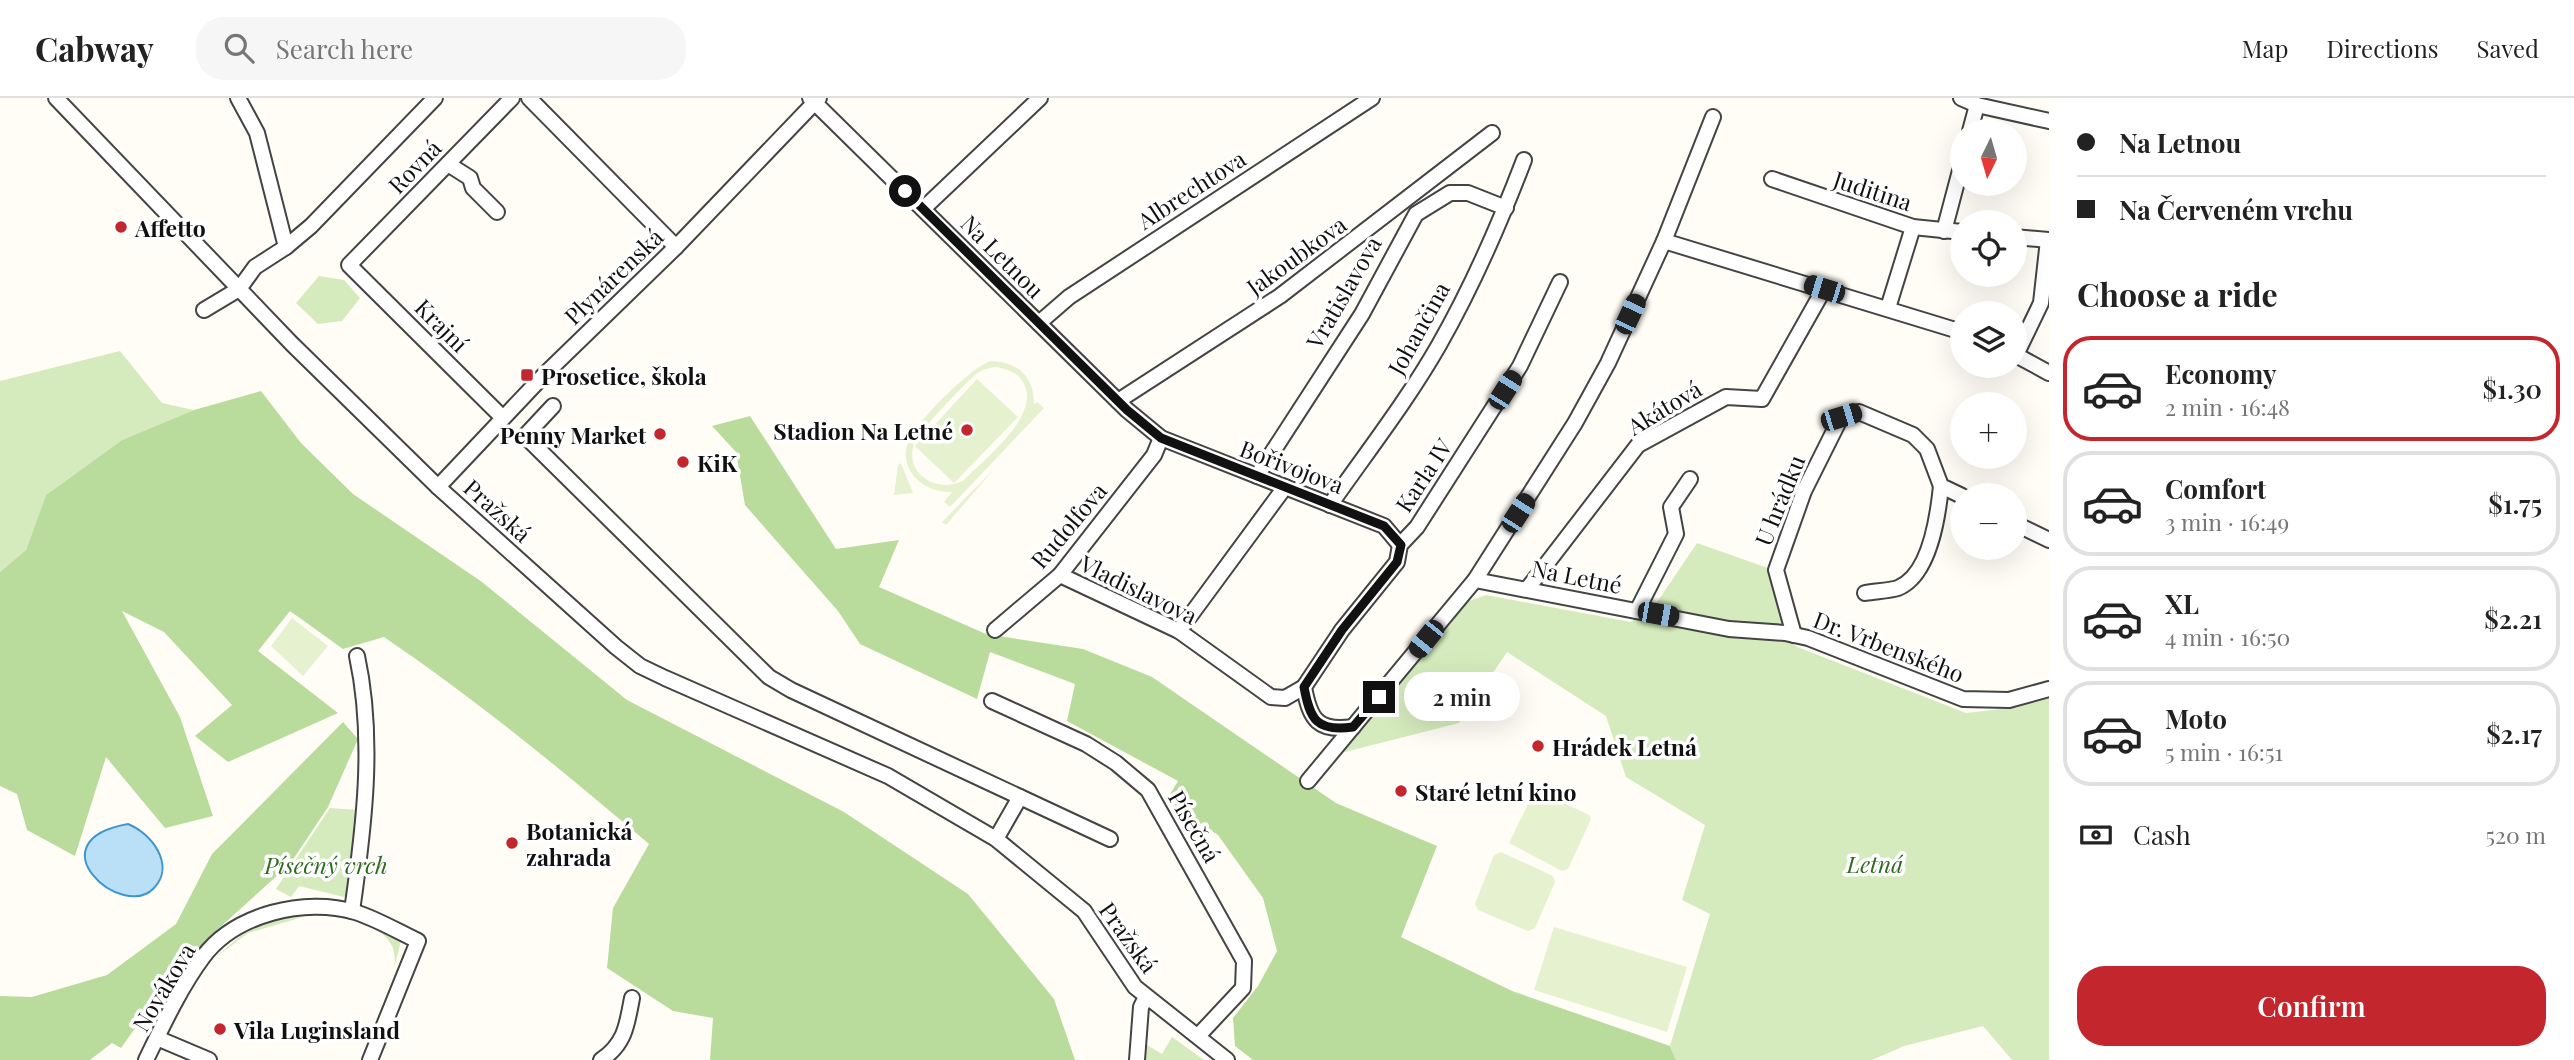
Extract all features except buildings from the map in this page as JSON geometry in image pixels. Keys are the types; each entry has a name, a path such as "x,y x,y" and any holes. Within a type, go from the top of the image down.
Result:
{"street":[{"name":"Pražská","path":"56,98 239,289 439,487 616,647 640,666 888,776 996,839 1083,911 1135,987 1227,1060"},
{"path":"238,98 257,133 286,247"},
{"path":"205,310 239,289 255,267 312,226 435,98"},
{"name":"Rovná","path":"349,265 512,98"},
{"path":"529,98 677,247"},
{"path":"923,209 1041,98"},
{"name":"Albrechtova","path":"1039,323 1069,297 1371,98"},
{"path":"1961,98 1977,105 2049,121"},
{"name":"Plynárenská","path":"439,487 503,418 677,247 815,100"},
{"name":"Na Letnou","path":"815,100 1118,401 1161,438"},
{"path":"1973,119 1977,105"},
{"path":"1308,781 1475,580 1575,423 1608,363 1664,241 1713,117"},
{"name":"Jakoubkova","path":"1118,401 1280,296 1492,133"},
{"name":"Johančina","path":"1331,505 1380,437 1439,344 1506,208 1524,160"},
{"path":"448,164 470,178 473,188 497,212"},
{"name":"Juditina","path":"1772,179 1913,227 1950,231"},
{"name":"Vratislavova","path":"1257,476 1362,314 1416,214 1450,193 1468,193 1506,208"},
{"path":"1944,231 1953,196"},
{"path":"1888,308 1913,227"},
{"path":"2027,238 2048,240 2041,303 2027,330"},
{"path":"1664,241 1950,328"},
{"name":"Krajní","path":"349,265 503,418"},
{"name":"Karla IV","path":"1304,687 1342,630 1397,562 1401,545 1417,527 1520,366 1560,282"},
{"name":"Akátová","path":"1528,588 1638,445 1726,397 1762,398 1824,289"},
{"path":"2027,361 2049,373"},
{"path":"553,406 525,436 769,677 1110,839"},
{"name":"U hrádku","path":"1794,635 1776,570 1804,491 1841,417 1859,412 1913,435 1927,450 1941,486"},
{"name":"Bořivojova","path":"1161,438 1384,526 1401,545"},
{"name":"Rudolfova","path":"995,629 1060,575 1154,455 1161,438"},
{"path":"1637,611 1676,534 1671,507 1690,479"},
{"path":"1865,593 1898,588 1916,575 1937,524 1941,486 1950,490"},
{"path":"1179,631 1285,487"},
{"path":"2027,529 2049,540"},
{"name":"Vladislavova","path":"1060,575 1179,631 1271,697 1285,698 1304,687"},
{"name":"Na Letné","path":"1475,580 1528,588 1729,629 1794,635"},
{"name":"Dr. Vrbenského","path":"1794,635 1963,699 2010,700 2049,689"},
{"path":"352,911 364,804 366,741 364,689 357,656"},
{"path":"1304,687 1311,716 1325,727 1353,727"},
{"name":"Písečná","path":"992,701 1086,744 1116,763 1148,790 1244,961 1243,988 1198,1036"},
{"path":"996,839 1020,797"},
{"name":"Novákova","path":"146,1060 205,954 233,931 270,912 320,908 352,911 418,941 370,1060"},
{"path":"1136,1060 1141,1007 1146,997"},
{"path":"601,1060 617,1049 627,1025 632,998"},
{"path":"157,1038 209,1060"}],"green space":[{"path":"319,276 344,280 360,298 342,321 318,324 296,303"},
{"path":"120,351 162,403 194,410 122,440 46,495 26,550 0,572 0,381"},
{"path":"991,361 1001,362 1023,372 1031,386 1034,404 1037,402 1044,408 950,507 944,502 952,492 932,489 915,478 906,461 906,451 914,431 933,408 982,365","holes":["995,367 1015,373 1023,382 1027,395 1025,408 1018,422 997,448 964,480 944,485 926,479 919,473 912,455 917,438 975,375"]},
{"name":"Stadion Na Letné","path":"977,379 1018,417 954,483 915,446"},
{"path":"261,391 301,443 353,494 482,582 627,700 844,812 968,894 1054,999 1075,1060 710,1060 713,1018 673,1011 607,968 613,908 649,844 519,737 384,637 343,649 290,611 258,651 338,713 228,762 195,736 232,705 164,632 122,611 180,717 213,816 165,828 106,757 75,856 27,830 17,794 0,786 0,572 26,550 46,495 122,440 194,410"},
{"path":"750,416 836,549 899,540 879,587 986,634 1083,649 1152,677 1336,803 1437,846 1401,937 1512,991 1670,1046 1676,1060 1253,1060 1235,1046 1233,1018 1258,986 1277,951 1263,898 1218,835 1166,801 1178,781 1067,721 1075,684 990,652 977,699 860,644 838,611 745,505 736,452 712,426"},
{"path":"901,463 913,493 894,495 898,465"},
{"path":"995,468 946,525 942,522"},
{"name":"Letná","path":"1697,543 1768,568 1795,646 1966,713 2018,707 2049,696 2049,1060 2012,1060 1983,1026 1904,1046 1872,1060 1676,1060 1670,1046 1710,914 1682,900 1705,825 1626,777 1606,716 1507,652 1459,723 1341,753 1466,602 1486,595 1631,622 1655,605"},
{"path":"292,618 328,646 303,676 271,646"},
{"path":"343,722 358,739 328,807 290,864 206,940 155,1000 121,1048 112,1043 90,1060 0,1060 0,996 32,997 107,975 176,924 212,854"},
{"path":"1539,791 1589,815 1591,819 1568,869 1562,871 1509,843 1534,792"},
{"name":"Písečný vrch","path":"330,808 359,810 351,890 344,897 299,886 291,897 276,889"},
{"path":"1501,852 1553,876 1555,882 1535,928 1528,931 1478,910 1475,904 1494,855"},
{"path":"303,917 248,933 212,960 256,923 268,919"},
{"path":"1554,927 1687,967 1667,1032 1534,990"},
{"path":"375,929 401,941 394,968 395,955 392,945"},
{"path":"1172,1037 1204,1060 1146,1060 1147,1045 1162,1054"}],"water":[{"path":"128,824 137,828 152,842 162,860 160,879 154,888 140,896 123,895 106,887 93,875 86,861 87,846 100,833"}],"place":[{"name":"Affetto","path":"121,227"},
{"name":"Prosetice, škola","path":"527,375"},
{"name":"Stadion Na Letné","path":"967,430"},
{"name":"Penny Market","path":"660,434"},
{"name":"KiK","path":"683,462"},
{"name":"Hrádek Letná","path":"1538,746"},
{"name":"Staré letní kino","path":"1401,791"},
{"name":"Botanická zahrada","path":"512,843"},
{"name":"Vila Luginsland","path":"220,1029"}],"route":[{"path":"905,191 1127,410 1161,438 1384,526 1401,545 1397,562 1342,630 1304,687 1311,716 1325,727 1339,729 1353,727 1379,697"}]}
